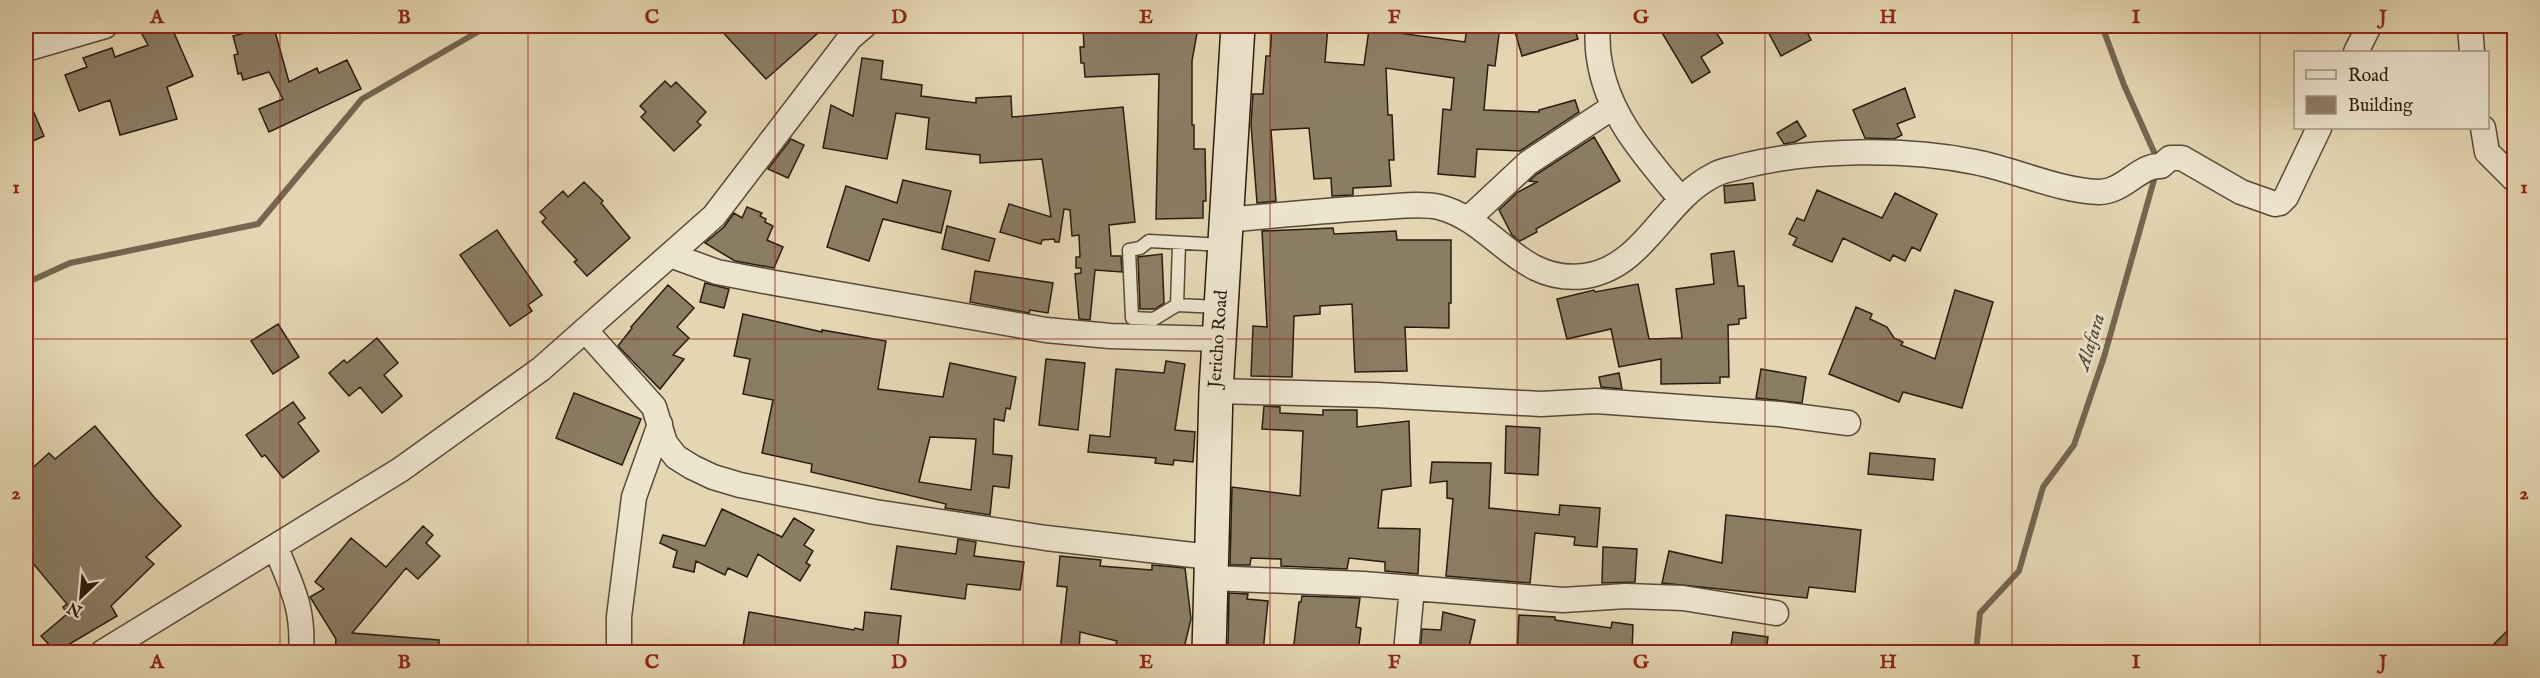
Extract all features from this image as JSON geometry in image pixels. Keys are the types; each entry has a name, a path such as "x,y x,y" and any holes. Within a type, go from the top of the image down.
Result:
{"street":[{"path":"26,49 105,26"},
{"path":"103,652 400,470 541,369 714,216 850,38 864,26"},
{"name":"Jericho Road","path":"1209,652 1216,391 1238,26"},
{"path":"1597,26 1599,59 1613,107 1640,151 1680,198"},
{"path":"2356,51 2369,26"},
{"path":"2470,26 2472,51"},
{"path":"1468,219 1528,163 1613,107"},
{"path":"1226,233 1323,210 1435,206 1468,219 1513,255 1534,268 1554,276 1584,276 1605,271 1629,257 1643,244 1680,198 1715,174 1774,158 1909,153 1974,162 2076,190 2102,192 2119,188 2153,165 2161,166 2170,158 2182,158 2241,192 2275,204 2280,203 2286,197 2319,129"},
{"path":"2483,129 2487,152 2514,179"},
{"path":"670,255 717,272 1046,330 1110,336 1220,323"},
{"path":"585,330 654,407 665,443 676,457 692,467 740,485 875,512 1210,567 1363,584 1563,600 1626,596 1683,598 1776,613"},
{"path":"1216,391 1377,395 1541,404 1596,401 1779,414 1848,423"},
{"path":"619,652 620,617 634,497 660,424"},
{"path":"276,548 300,608 301,652"},
{"path":"1406,652 1412,588"}],"lane":[{"path":"1177,305 1154,319 1132,318 1129,250 1140,248 1149,241 1179,243 1226,233"},
{"path":"1177,305 1179,243"},
{"path":"1177,305 1220,323"}],"building":[{"path":"161,26 171,26 193,76 167,87 177,119 120,135 110,100 79,111 65,75 87,67 83,58 112,48 115,57 148,45 142,34"},
{"path":"717,26 826,26 766,79"},
{"path":"1132,26 1197,33 1192,61 1192,125 1194,125 1194,149 1205,149 1206,201 1203,201 1203,218 1156,219 1159,74 1085,77 1080,47 1084,47 1083,27"},
{"path":"1272,26 1328,26 1325,62 1364,65 1369,29 1465,42 1467,26 1500,26 1495,66 1488,65 1484,110 1539,112 1539,110 1575,100 1579,112 1520,151 1477,149 1475,177 1438,174 1443,109 1451,110 1454,78 1386,68 1388,115 1392,115 1394,160 1389,160 1391,186 1353,188 1353,195 1332,196 1331,178 1314,179 1309,128 1271,130 1276,201 1257,203 1251,124 1253,94 1263,94 1266,56 1270,56"},
{"path":"1574,26 1578,39 1522,56 1514,28"},
{"path":"1658,26 1712,26 1723,43 1701,57 1710,72 1692,83"},
{"path":"1765,26 1804,26 1811,40 1781,56"},
{"path":"274,28 289,82 317,68 319,73 347,60 361,89 269,132 259,109 283,99 269,72 243,80 241,73 238,74 234,55 238,54 233,36"},
{"path":"862,58 883,61 881,79 922,85 921,96 976,103 976,98 1011,96 1012,117 1123,107 1135,222 1109,225 1111,256 1121,256 1122,272 1095,270 1090,320 1079,319 1075,274 1081,273 1081,268 1076,268 1076,257 1080,257 1079,235 1072,236 1070,210 1064,209 1059,242 1055,242 1054,239 1042,240 1041,244 1000,232 1009,204 1051,217 1042,159 980,163 980,155 926,149 929,118 896,113 887,159 823,148 831,105 853,116"},
{"path":"665,81 671,87 676,82 706,112 697,122 701,125 674,151 641,117 646,112 640,106"},
{"path":"1905,88 1915,117 1897,124 1902,135 1894,139 1865,138 1853,110"},
{"path":"26,94 44,136 26,144"},
{"path":"1797,121 1806,136 1795,142 1784,144 1777,133"},
{"path":"1594,137 1620,181 1536,229 1537,232 1520,241 1517,239 1512,235 1499,210 1518,192 1537,182 1529,181 1537,174"},
{"path":"791,139 804,145 788,178 768,169"},
{"path":"903,180 951,191 941,233 883,219 869,261 827,247 846,186 897,203"},
{"path":"584,182 603,201 601,203 630,238 587,276 574,262 577,260 542,222 546,218 540,212 563,191 568,197"},
{"path":"1753,183 1755,200 1725,203 1724,186"},
{"path":"1817,190 1882,218 1895,193 1937,214 1920,251 1912,247 1905,261 1893,255 1890,261 1843,238 1832,262 1793,245 1797,238 1789,234 1797,218 1804,221"},
{"path":"747,207 762,213 760,216 766,219 765,222 773,226 767,240 783,247 774,268 735,261 705,243 724,227 734,213 742,218"},
{"path":"947,226 995,239 989,261 942,249"},
{"path":"1333,228 1334,234 1396,231 1397,240 1451,240 1449,328 1405,327 1407,371 1355,372 1352,304 1320,306 1320,314 1294,316 1292,377 1251,376 1253,326 1267,327 1262,231"},
{"path":"497,230 542,295 528,305 532,311 510,326 460,255"},
{"path":"1734,251 1738,286 1744,286 1746,318 1739,319 1739,324 1728,325 1729,377 1720,377 1720,383 1661,384 1661,359 1619,367 1611,329 1567,339 1557,299 1594,290 1595,292 1638,284 1649,339 1682,338 1676,289 1714,284 1711,254"},
{"path":"1162,254 1164,303 1155,309 1140,309 1138,257"},
{"path":"975,271 1053,283 1048,313 1030,310 1029,313 970,302"},
{"path":"705,283 729,289 724,308 700,302"},
{"path":"668,285 694,308 677,327 689,338 673,355 684,359 660,389 618,346 631,327"},
{"path":"1955,290 1993,302 1962,408 1903,392 1899,402 1829,374 1856,307 1872,314 1870,319 1887,327 1894,338 1903,342 1901,345 1935,359"},
{"path":"743,314 822,332 822,330 886,341 878,389 943,397 950,363 1016,377 1010,409 1006,408 1004,421 994,419 993,454 1012,456 1009,488 993,486 990,515 945,508 946,504 811,472 812,464 762,453 773,400 743,394 750,359 734,356","holes":["930,437 976,439 971,490 919,482"]},
{"path":"278,324 299,357 273,374 251,341"},
{"path":"377,338 398,363 384,375 402,396 382,413 360,387 349,396 329,373 344,360 347,363"},
{"path":"1046,359 1085,363 1078,430 1039,425"},
{"path":"1166,361 1185,364 1175,430 1195,432 1193,462 1174,460 1173,465 1155,463 1156,458 1088,452 1090,435 1110,437 1116,369 1164,373"},
{"path":"1761,369 1806,377 1802,403 1756,398"},
{"path":"1619,373 1622,389 1601,387 1599,377"},
{"path":"574,393 641,419 622,465 556,438"},
{"path":"293,402 305,418 298,423 319,451 283,478 265,455 262,457 246,435"},
{"path":"1264,406 1280,407 1280,413 1323,415 1323,410 1357,410 1357,427 1409,421 1411,486 1382,490 1378,528 1420,529 1418,574 1385,571 1385,562 1349,558 1347,569 1281,566 1281,559 1251,558 1250,565 1230,565 1232,487 1300,496 1303,431 1262,429"},
{"path":"95,426 181,526 146,557 154,564 111,606 117,616 56,652 41,636 67,614 63,607 67,604 26,555 26,474 49,453 55,459"},
{"path":"1506,426 1540,428 1538,475 1505,473"},
{"path":"1870,453 1935,459 1933,480 1868,474"},
{"path":"1432,462 1491,463 1489,508 1559,515 1560,505 1600,508 1597,547 1574,545 1575,537 1535,533 1530,583 1446,576 1453,499 1447,498 1447,481 1430,483"},
{"path":"722,509 782,537 794,518 814,530 804,545 813,551 806,563 810,565 800,581 758,554 747,577 728,568 725,575 696,561 694,572 673,567 677,551 660,543 663,535 705,546"},
{"path":"1726,515 1861,530 1855,592 1809,587 1807,598 1662,583 1669,551 1722,563"},
{"path":"423,526 433,535 426,543 440,556 418,579 406,568 352,633 439,640 439,652 335,652 336,639 310,597 324,589 315,582 351,538 386,567"},
{"path":"958,539 976,542 974,556 1024,562 1020,590 967,584 965,599 891,589 897,546 956,554"},
{"path":"1603,547 1637,549 1635,582 1602,583"},
{"path":"1060,556 1101,560 1100,566 1152,570 1152,565 1185,568 1191,619 1183,652 1114,652 1117,641 1080,632 1079,652 1060,652 1067,587 1057,586"},
{"path":"1229,593 1248,594 1247,599 1268,601 1263,652 1228,652"},
{"path":"1302,596 1360,598 1356,627 1361,628 1358,652 1293,652 1299,602"},
{"path":"749,612 854,630 855,628 863,630 865,612 901,616 897,652 742,652"},
{"path":"1443,612 1475,620 1468,652 1420,652 1422,629 1441,630"},
{"path":"1519,615 1555,617 1555,620 1611,628 1612,622 1633,625 1632,652 1517,652"},
{"path":"2514,624 2514,652 2486,652"},
{"path":"1733,632 1768,637 1766,652 1730,652"}],"waterway":[{"path":"26,283 70,263 258,224 362,99 488,26"},
{"name":"Alafara","path":"2102,26 2124,85 2158,161"},
{"name":"Alafara","path":"1976,652 1980,613 2019,571 2043,487 2074,445 2104,357 2156,173"}]}
